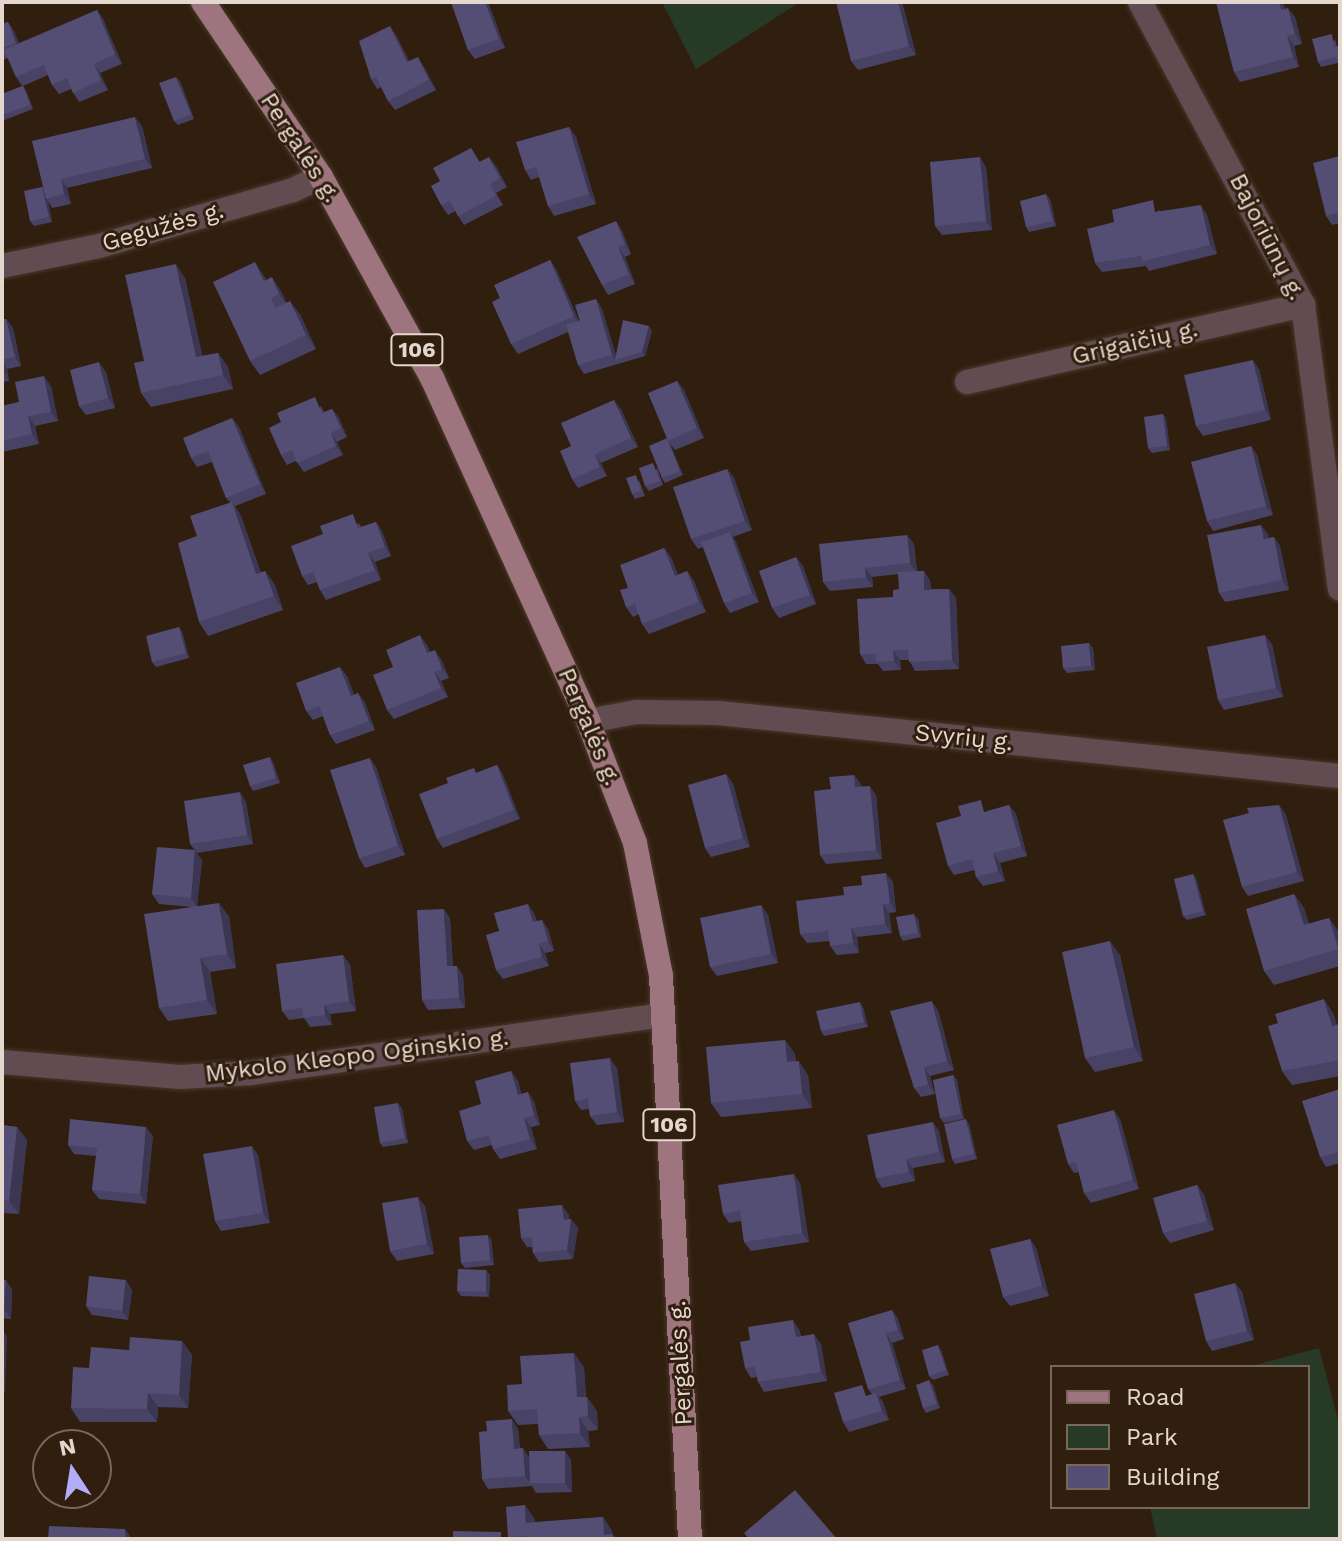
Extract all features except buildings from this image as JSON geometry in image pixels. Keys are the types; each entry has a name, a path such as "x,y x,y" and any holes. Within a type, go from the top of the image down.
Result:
{"main road":[{"name":"Pergalės g.","path":"203,2 321,177 432,378 588,721 635,843 659,961 690,1539"}],"street":[{"name":"Bajoriūnų g.","path":"1140,2 1303,305 1340,589"},
{"name":"Gegužės g.","path":"2,266 99,246 293,190 321,177"},
{"name":"Grigaičių g.","path":"967,382 1303,305"},
{"name":"Svyrių g.","path":"588,721 636,712 718,713 1332,776"},
{"name":"Mykolo Kleopo Oginskio g.","path":"2,1062 180,1077 251,1073 663,1015"}],"green space":[{"path":"662,2 800,2 696,69"},
{"path":"1319,1348 1340,1427 1340,1539 1157,1539 1150,1509 1310,1509 1310,1365 1255,1365"}]}
